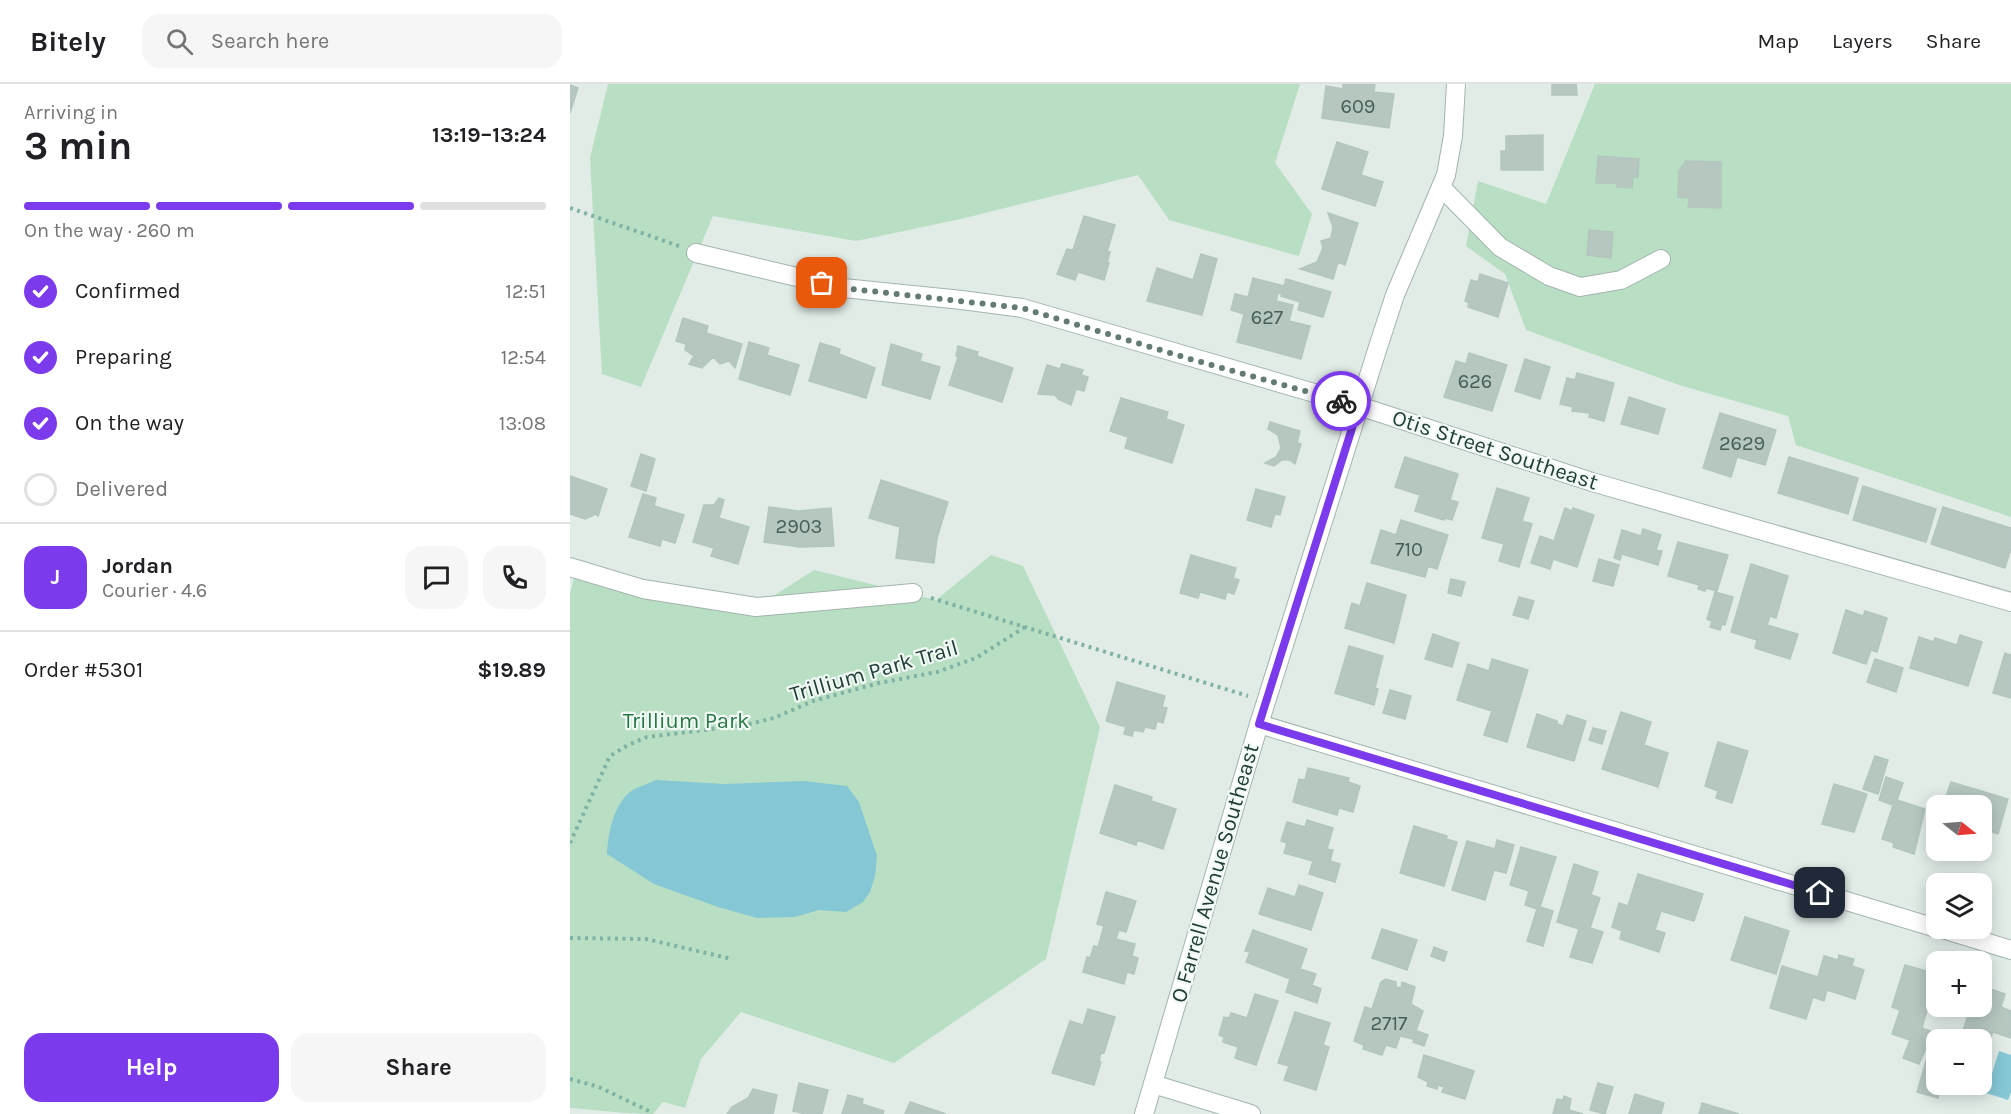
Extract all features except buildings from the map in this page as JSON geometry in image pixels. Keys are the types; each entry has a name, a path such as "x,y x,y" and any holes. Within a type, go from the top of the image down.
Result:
{"street":[{"name":"O Farrell Avenue Southeast","path":"1144,1114 1259,724 1359,406 1395,296 1446,175 1454,136 1456,84"},
{"path":"1441,187 1500,247 1549,276 1570,283 1581,286 1621,280 1661,259"},
{"name":"Otis Street Southeast","path":"696,253 843,288 1022,308 1190,359 1359,406 1592,482 2011,602"},
{"path":"570,567 643,589 756,607 913,593"},
{"path":"1259,724 1926,924"},
{"path":"1974,939 2011,950"},
{"path":"1153,1084 1251,1114"}],"path":[{"path":"570,208 696,253"},
{"path":"913,593 1250,696"},
{"name":"Trillium Park Trail","path":"570,843 610,756 628,745 647,737 745,725 774,718 813,701 879,683 938,672 976,658 1025,627"},
{"path":"570,938 646,939 732,959"},
{"path":"570,1079 599,1087 653,1113"}],"green space":[{"path":"608,84 1300,84 1275,163 1312,214 1299,256 1169,220 1138,175 961,219 856,241 713,216 641,387 602,374 590,158"},
{"path":"1595,84 2011,84 2011,517 1796,445 1788,416 1679,385 1526,330 1505,274 1466,246 1478,181 1546,204"},
{"name":"Trillium Park","path":"991,555 1023,566 1100,727 1046,959 894,1063 741,1012 701,1059 685,1108 663,1102 653,1114 570,1108 570,594 576,569 756,607 814,570 936,600"}],"water":[{"path":"656,780 723,784 804,781 847,786 859,802 877,856 875,876 870,892 863,902 846,912 819,910 795,917 757,918 654,884 607,854 610,829 619,805 630,792"},
{"path":"1999,1051 2011,1055 2011,1092 2008,1100 1992,1095 1992,1074"}],"way so far":[{"path":"822,283 843,288 1022,308 1190,359 1341,401"}],"route":[{"path":"1341,401 1359,406 1259,724 1820,893"}]}
